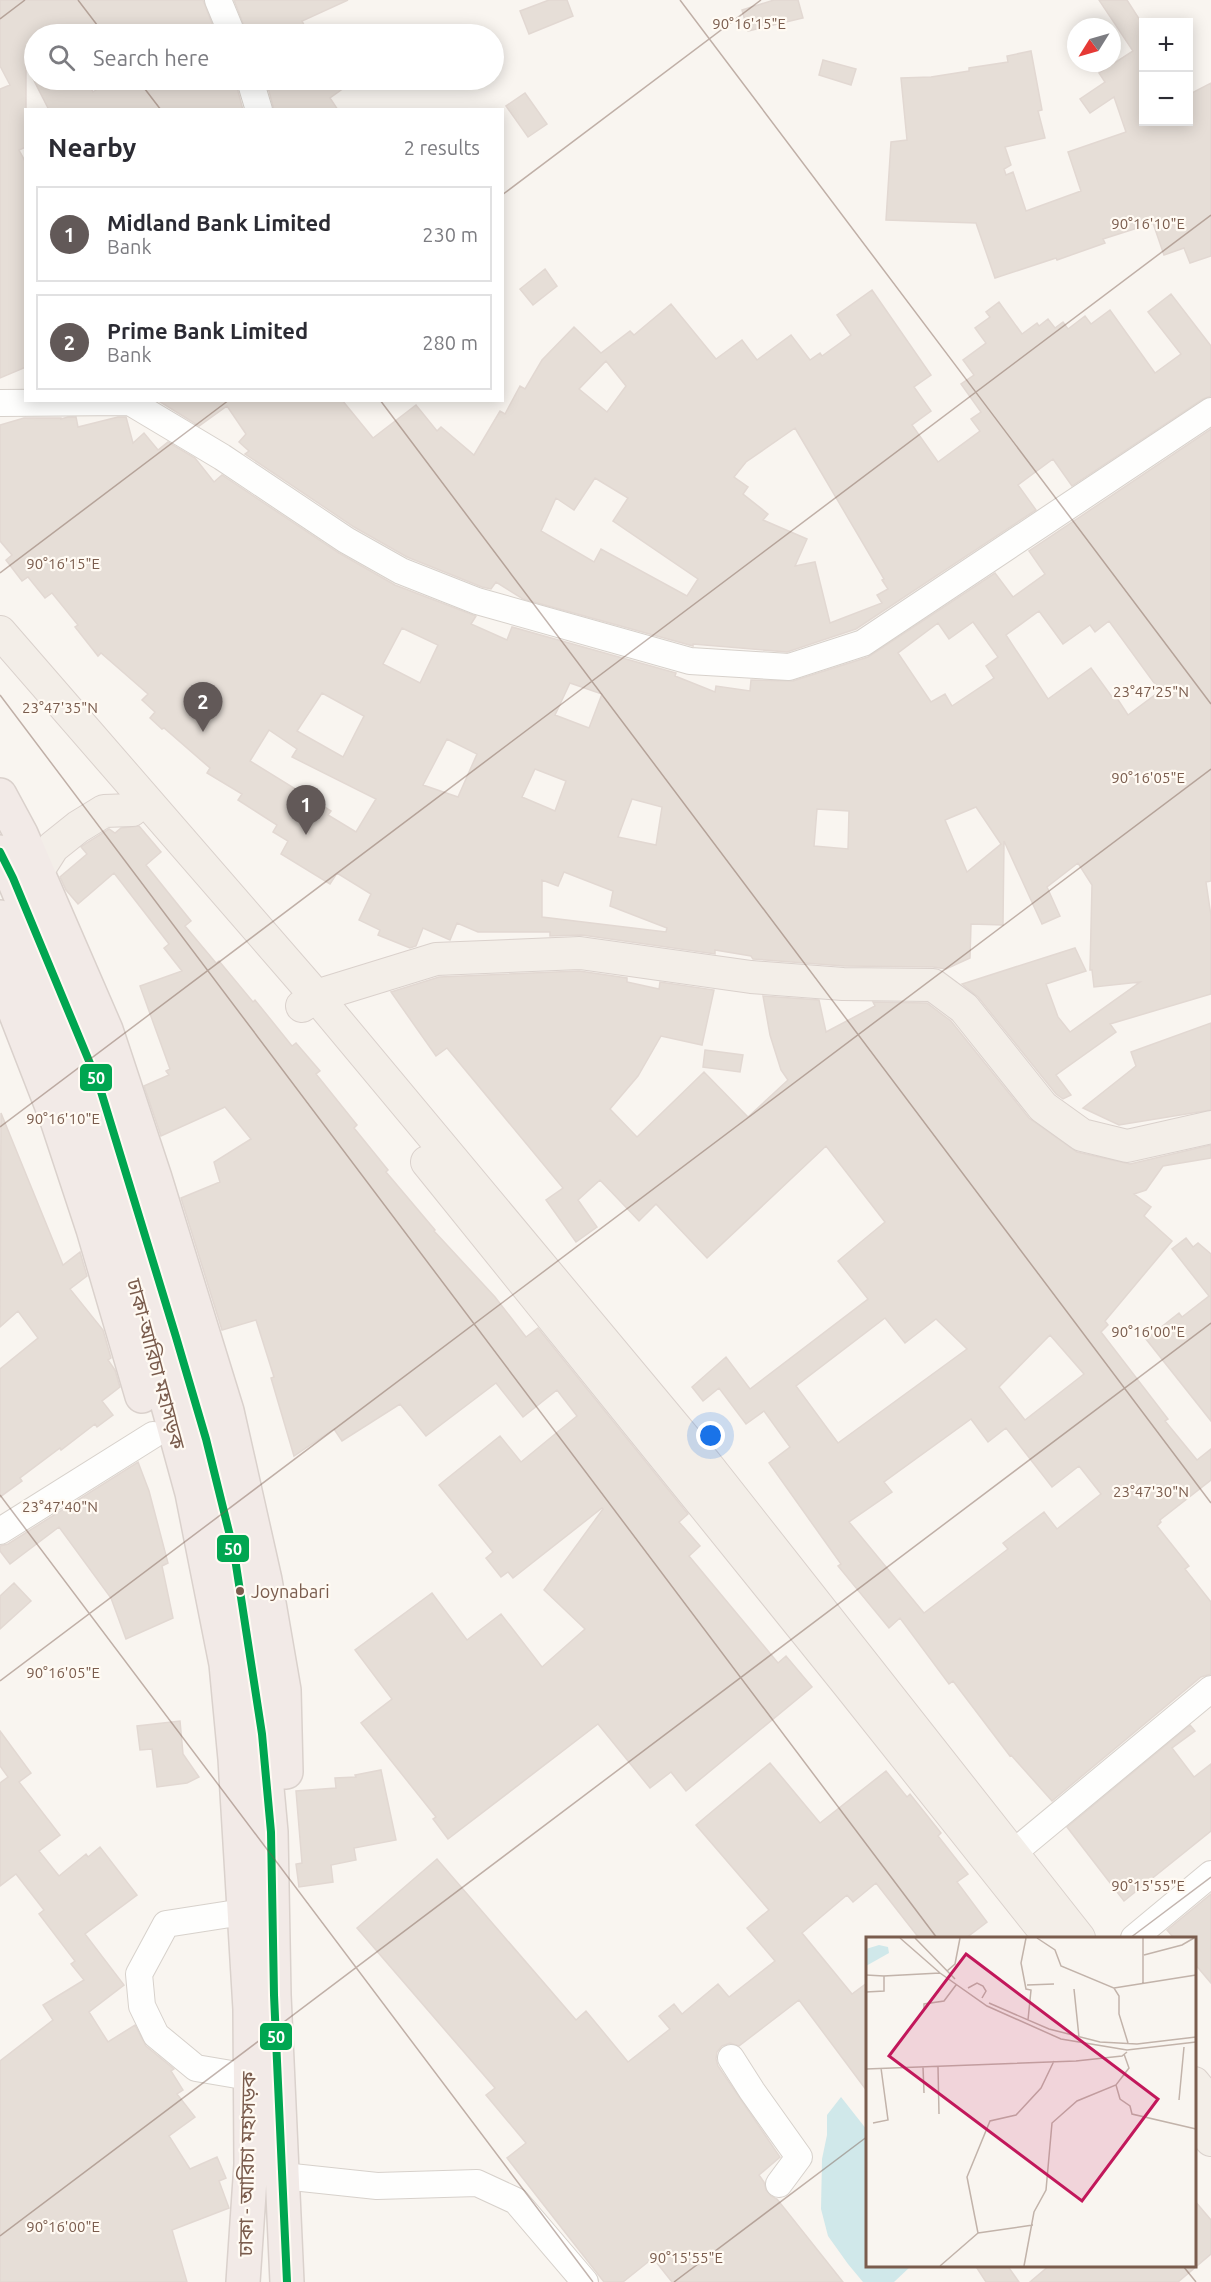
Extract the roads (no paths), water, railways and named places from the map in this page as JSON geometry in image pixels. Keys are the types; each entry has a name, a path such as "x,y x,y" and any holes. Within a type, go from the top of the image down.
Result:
{"highway":[{"path":"0,795 21,834 106,1030 155,1179 226,1411 264,1580 284,1690 286,1774 271,1832"},
{"name":"ঢাকা-আরিচা মহাসড়ক","path":"0,852 99,1085 206,1439 234,1552 262,1734 271,1832 274,1995 287,2282"},
{"name":"ঢাকা-আরিচা মহাসড়ক","path":"0,916 69,1077 133,1278 192,1493 226,1664 239,1829"},
{"path":"0,973 56,1117 93,1229 153,1435 187,1572 209,1704 217,1771 239,1829"},
{"name":"ঢাকা - আরিচা মহাসড়ক","path":"239,1829 250,2009 251,2164 243,2282"}],"main road":[{"path":"0,632 309,1001 706,1464 1078,1937"},
{"path":"0,658 132,810 309,1001 1049,1937"},
{"path":"37,872 53,847 78,827 104,811 132,810"},
{"path":"309,1001 436,959 580,953 763,978 843,984 933,985 964,1008 1043,1107 1082,1135 1128,1146 1211,1127"},
{"path":"1196,2086 1211,2104"},
{"path":"1196,2122 1211,2140"}],"street":[{"path":"218,0 228,24"},
{"path":"253,90 258,108"},
{"path":"0,403 66,402"},
{"path":"133,402 346,540 412,575 477,601 690,661 789,668 863,643 1211,411"},
{"path":"0,1531 153,1435"},
{"path":"1013,1853 1211,1689"},
{"path":"1135,1937 1211,1874"},
{"path":"243,1912 166,1924 139,1974 141,2006 156,2035 196,2068 249,2077"},
{"path":"731,2058 799,2157 779,2184"},
{"path":"283,2176 377,2186 477,2183 516,2201 585,2282"}],"water":[{"path":"841,2097 866,2129 866,2267 910,2267 894,2282 863,2282 828,2236 821,2209 822,2159 827,2135 827,2115"}],"place":[{"name":"Prime Bank Limited","path":"203,732"},
{"name":"Midland Bank Limited","path":"306,835"},
{"name":"Joynabari","path":"240,1591"}]}
